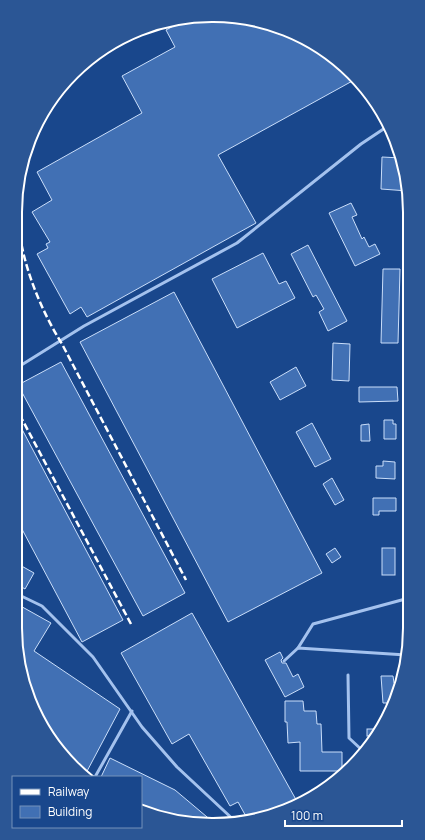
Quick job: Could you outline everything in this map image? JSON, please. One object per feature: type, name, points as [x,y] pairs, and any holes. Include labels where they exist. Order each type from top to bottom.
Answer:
[{"type":"lane","points":[[22,365],[84,326],[237,243],[361,144],[383,129]]},
{"type":"lane","points":[[22,596],[42,606],[93,657],[142,726],[177,767],[231,817]]},
{"type":"lane","points":[[284,661],[298,648],[313,624],[403,600]]},
{"type":"lane","points":[[298,648],[401,655]]},
{"type":"lane","points":[[348,675],[349,738],[360,748]]},
{"type":"lane","points":[[96,776],[132,711]]},
{"type":"building","points":[[200,22],[225,22],[262,28],[297,42],[318,54],[338,69],[351,82],[218,155],[256,223],[87,317],[81,307],[70,314],[37,254],[48,248],[46,244],[50,242],[32,212],[52,200],[37,172],[142,113],[122,76],[175,47],[166,30],[173,26]]},
{"type":"building","points":[[382,157],[395,158],[401,191],[381,189]]},
{"type":"building","points":[[351,203],[357,215],[352,217],[362,239],[364,237],[369,247],[375,244],[380,254],[355,266],[329,213]]},
{"type":"building","points":[[308,245],[347,321],[328,331],[319,312],[324,309],[316,295],[313,297],[291,254]]},
{"type":"building","points":[[263,253],[279,284],[286,281],[295,298],[237,328],[212,279]]},
{"type":"building","points":[[383,269],[400,269],[398,343],[381,343]]},
{"type":"building","points":[[174,292],[322,573],[228,622],[80,342]]},
{"type":"building","points":[[333,343],[350,344],[349,381],[332,380]]},
{"type":"building","points":[[61,362],[185,593],[143,616],[22,392],[22,383]]},
{"type":"building","points":[[296,367],[306,386],[280,400],[270,382]]},
{"type":"building","points":[[359,387],[397,387],[398,401],[359,402]]},
{"type":"building","points":[[384,420],[393,420],[393,424],[396,424],[396,439],[384,439]]},
{"type":"building","points":[[312,423],[331,459],[315,467],[296,432]]},
{"type":"building","points":[[369,424],[370,441],[361,441],[361,425]]},
{"type":"building","points":[[22,429],[123,620],[82,642],[22,529]]},
{"type":"building","points":[[383,461],[395,462],[395,479],[376,478],[376,466],[383,466]]},
{"type":"building","points":[[332,478],[344,500],[335,505],[323,484]]},
{"type":"building","points":[[373,498],[396,498],[396,511],[379,511],[379,515],[373,515]]},
{"type":"building","points":[[335,548],[341,557],[332,563],[326,554]]},
{"type":"building","points":[[382,548],[395,548],[395,575],[382,575]]},
{"type":"building","points":[[22,566],[34,573],[25,589],[22,587]]},
{"type":"building","points":[[22,607],[51,623],[34,651],[120,709],[87,771],[69,753],[54,733],[42,712],[32,689],[28,677],[22,640]]},
{"type":"building","points":[[192,613],[295,799],[262,812],[245,815],[238,802],[230,806],[189,734],[172,744],[121,653]]},
{"type":"building","points":[[280,652],[283,658],[281,660],[282,663],[286,663],[293,677],[298,674],[304,687],[285,697],[265,660]]},
{"type":"building","points":[[381,676],[393,676],[395,683],[393,689],[387,703],[383,703]]},
{"type":"building","points":[[285,701],[303,701],[304,711],[316,711],[317,724],[321,724],[322,752],[342,752],[342,767],[338,771],[300,771],[300,742],[288,743],[287,722],[285,722]]},
{"type":"building","points":[[367,729],[373,729],[369,736],[367,736]]},
{"type":"building","points":[[110,758],[175,790],[208,818],[163,812],[142,804],[142,776],[101,776]]},
{"type":"railway","points":[[22,248],[29,274],[40,303],[186,580]]},
{"type":"railway","points":[[22,419],[131,624]]}]
